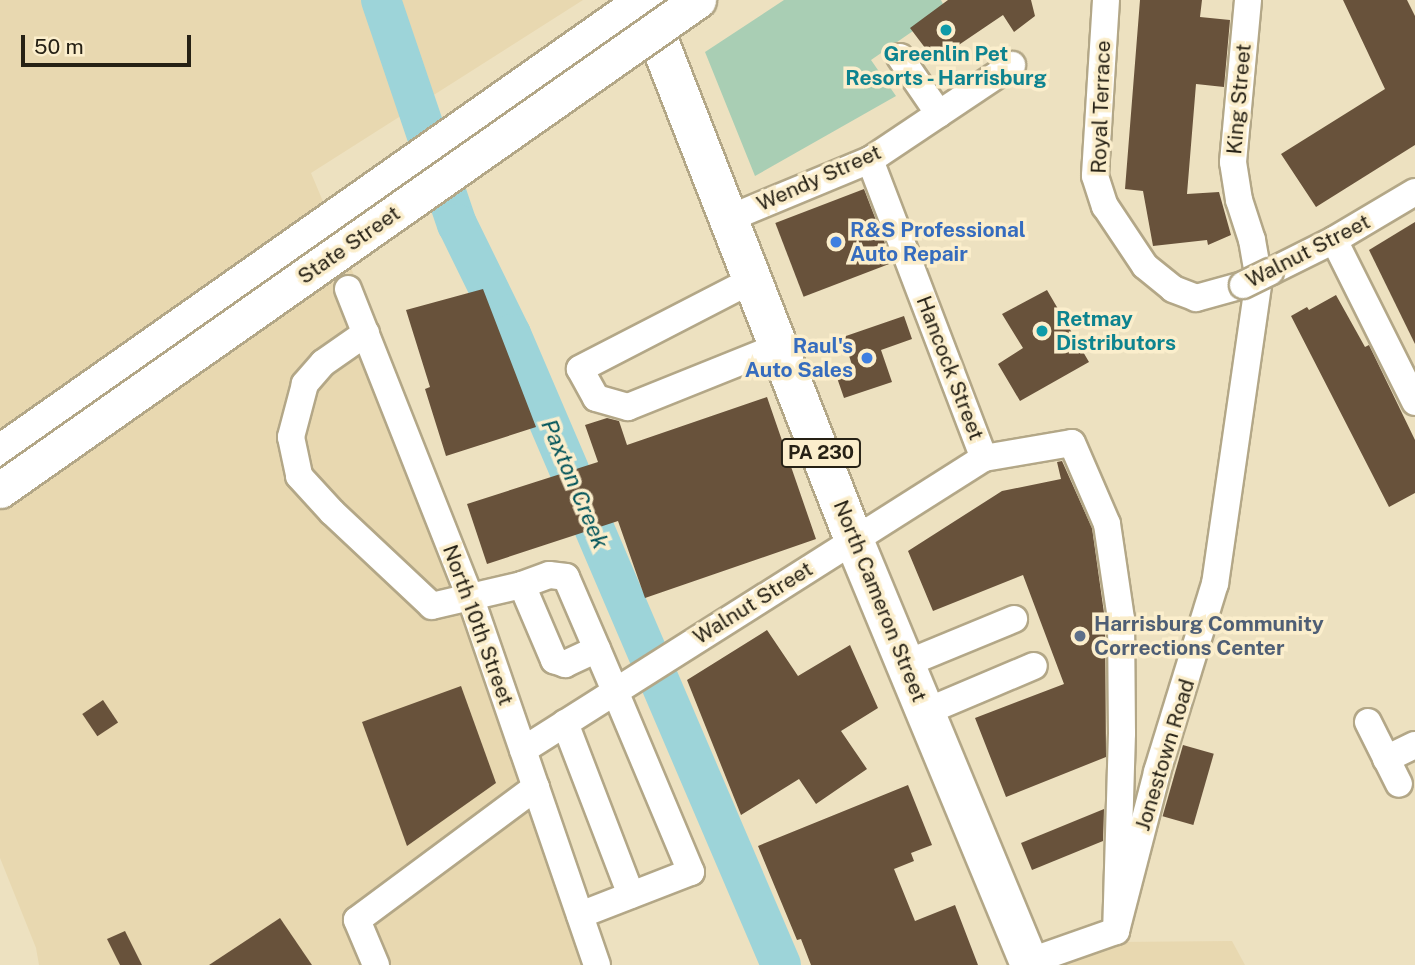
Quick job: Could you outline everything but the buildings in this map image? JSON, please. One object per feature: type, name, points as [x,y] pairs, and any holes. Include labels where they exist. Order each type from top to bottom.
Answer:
[{"type":"highway","name":"North Cameron Street","points":[[643,0],[854,540],[1029,964]]},
{"type":"main road","name":"State Street","points":[[0,452],[643,0]]},
{"type":"main road","name":"State Street","points":[[0,490],[698,0]]},
{"type":"street","name":"Royal Terrace","points":[[1106,0],[1095,176],[1105,206],[1145,265],[1172,289],[1196,298]]},
{"type":"street","name":"King Street","points":[[1248,0],[1233,162],[1239,201],[1252,240],[1257,279]]},
{"type":"street","points":[[900,57],[939,114]]},
{"type":"street","name":"Wendy Street","points":[[730,218],[870,160],[1012,65]]},
{"type":"street","name":"Hancock Street","points":[[870,160],[984,458]]},
{"type":"street","name":"Walnut Street","points":[[1196,298],[1257,279],[1334,240],[1415,192]]},
{"type":"street","points":[[1334,240],[1413,394]]},
{"type":"street","points":[[754,279],[580,369],[596,398],[628,407],[780,346]]},
{"type":"street","name":"Jonestown Road","points":[[1116,931],[1157,772],[1215,584],[1257,279]]},
{"type":"street","name":"North 10th Street","points":[[348,289],[471,599],[597,965]]},
{"type":"street","points":[[366,333],[323,363],[305,384],[291,437],[299,476],[332,512],[432,606],[471,599],[557,574],[566,577],[691,872],[580,915]]},
{"type":"street","points":[[984,458],[1072,443],[1107,524],[1121,619],[1122,733],[1116,931],[1029,964]]},
{"type":"street","name":"Walnut Street","points":[[523,750],[984,458]]},
{"type":"street","points":[[523,585],[554,660],[565,664],[597,649]]},
{"type":"street","points":[[905,664],[1014,619]]},
{"type":"street","points":[[925,712],[1034,666]]},
{"type":"street","points":[[1368,722],[1399,784]]},
{"type":"street","points":[[565,723],[631,895]]},
{"type":"street","points":[[1386,760],[1415,745]]},
{"type":"street","points":[[376,965],[357,920],[536,787]]},
{"type":"shaded area","points":[[0,0],[583,0],[311,173],[378,332],[597,965],[39,965],[36,948],[0,858]]},
{"type":"shaded area","points":[[1232,941],[1245,965],[1065,965],[1117,942]]},
{"type":"green space","points":[[784,0],[941,0],[943,4],[913,31],[871,60],[896,96],[755,176],[705,52]]},
{"type":"waterway","name":"Paxton Creek","points":[[381,0],[457,224],[511,334],[781,965]]},
{"type":"place","name":"Greenlin Pet Resorts - Harrisburg","points":[[946,30]]},
{"type":"place","name":"R&S Professional Auto Repair","points":[[836,242]]},
{"type":"place","name":"Retmay Distributors","points":[[1042,331]]},
{"type":"place","name":"Raul's Auto Sales","points":[[867,358]]},
{"type":"place","name":"Harrisburg Community Corrections Center","points":[[1080,636]]}]
